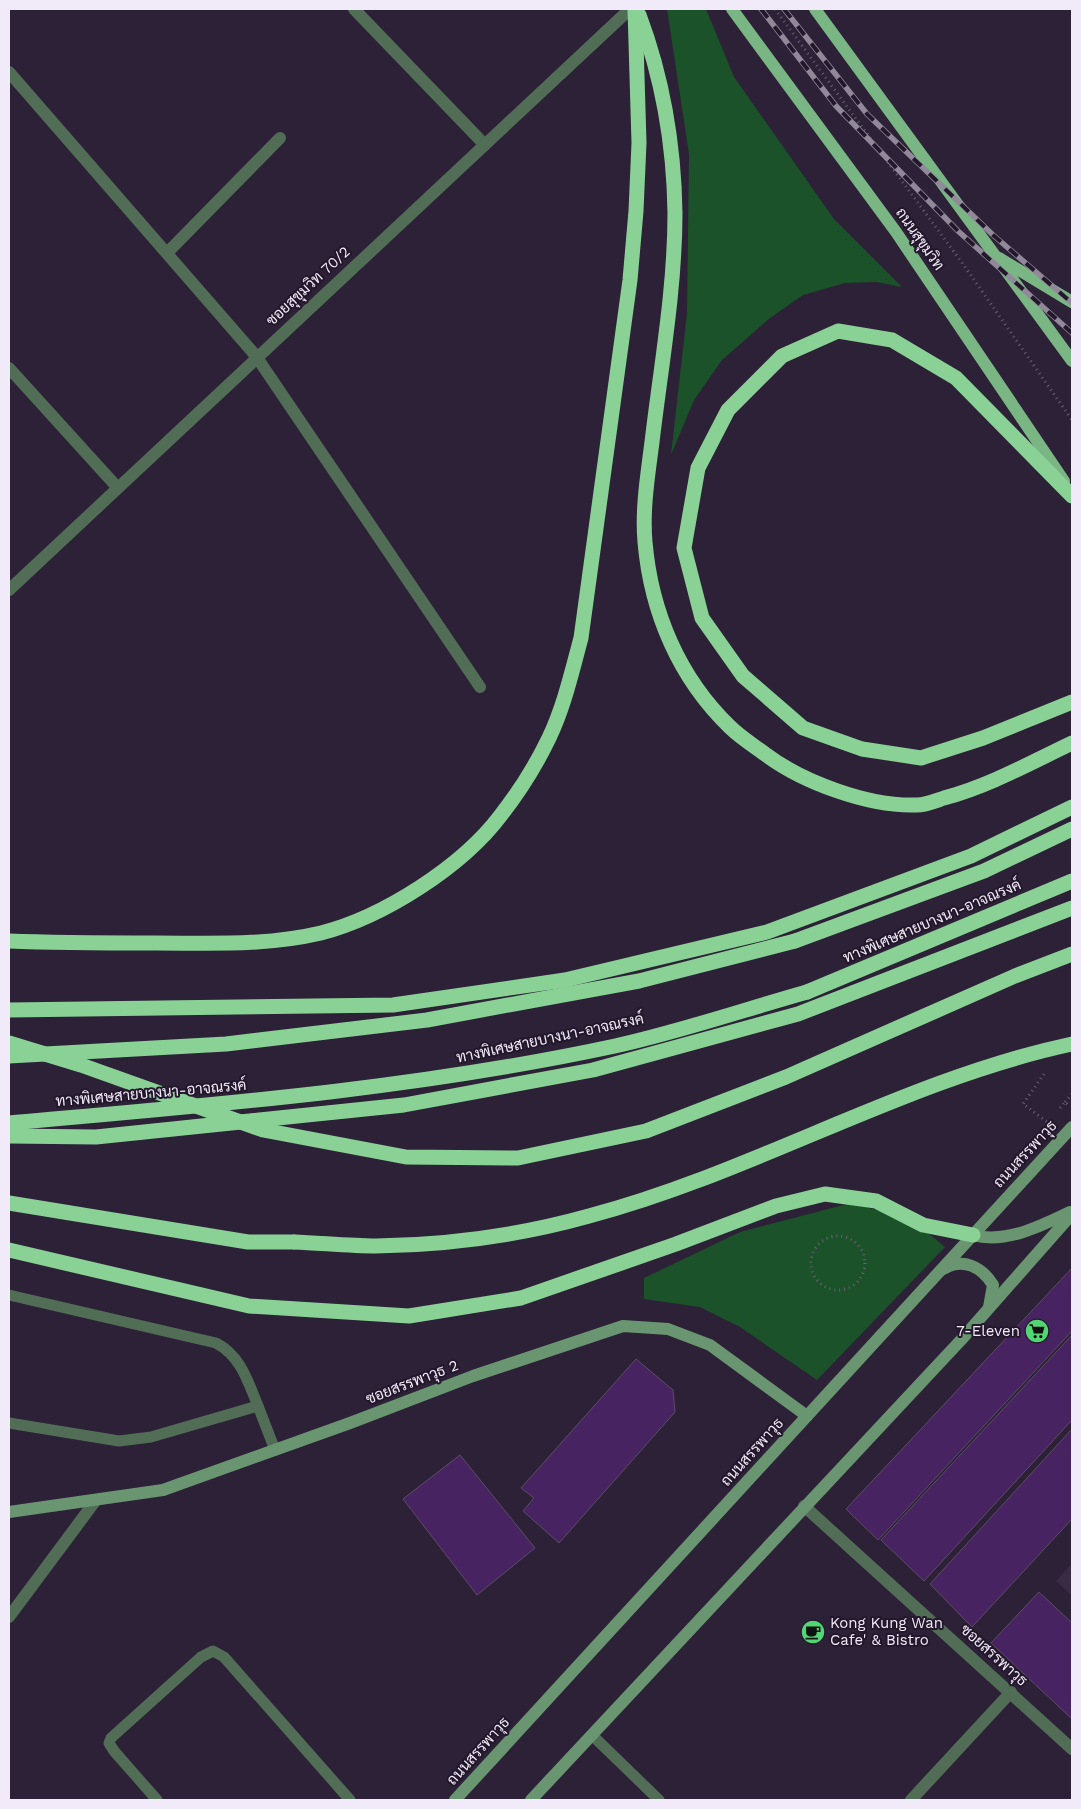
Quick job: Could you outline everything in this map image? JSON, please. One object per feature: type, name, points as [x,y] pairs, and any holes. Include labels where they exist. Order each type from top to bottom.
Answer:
[{"type":"highway","points":[[636,9],[651,46],[662,87],[672,152],[675,214],[671,273],[648,480],[645,541],[655,602],[671,646],[694,685],[730,727],[780,765],[831,789],[872,800],[918,806],[972,791],[1072,743]]},
{"type":"highway","points":[[9,941],[258,944],[322,933],[366,916],[403,897],[432,878],[471,846],[501,816],[549,738],[569,685],[581,638],[630,280],[639,143],[636,9]]},
{"type":"highway","points":[[1072,495],[956,378],[892,340],[838,331],[782,356],[728,410],[698,468],[684,548],[702,618],[743,676],[803,728],[862,748],[921,758],[983,738],[1072,702]]},
{"type":"highway","points":[[9,1010],[393,1005],[565,980],[767,932],[971,856],[1072,807]]},
{"type":"highway","name":"ทางพิเศษสายบางนา-อาจณรงค์","points":[[9,1056],[226,1044],[427,1020],[639,980],[795,940],[984,871],[1072,829]]},
{"type":"highway","name":"ทางพิเศษสายบางนา-อาจณรงค์","points":[[9,1123],[238,1103],[436,1079],[616,1046],[807,992],[1072,881]]},
{"type":"highway","points":[[9,1136],[96,1136],[404,1104],[593,1070],[798,1014],[1072,908]]},
{"type":"highway","points":[[9,1042],[80,1065],[263,1130],[406,1157],[518,1158],[646,1131],[786,1077],[1015,976],[1072,954]]},
{"type":"highway","points":[[9,1203],[248,1242],[375,1246],[455,1241],[519,1231],[589,1216],[661,1194],[937,1083],[1026,1054],[1072,1044]]},
{"type":"highway","points":[[9,1250],[249,1306],[409,1316],[521,1298],[676,1244],[776,1206],[825,1194],[876,1201],[923,1226],[973,1235]]},
{"type":"main road","name":"ถนนสุขุมวิท","points":[[732,9],[896,232],[1072,495]]},
{"type":"main road","points":[[815,9],[992,254],[1072,361]]},
{"type":"main road","points":[[992,254],[1072,302]]},
{"type":"main road","name":"ถนนสรรพาวุธ","points":[[455,1800],[1072,1127]]},
{"type":"main road","points":[[973,1235],[991,1238],[1027,1231],[1072,1212]]},
{"type":"main road","points":[[531,1800],[593,1736],[989,1308],[1072,1212]]},
{"type":"main road","points":[[941,1270],[952,1263],[973,1265],[986,1273],[993,1285],[989,1308]]},
{"type":"main road","name":"ซอยสรรพาวุธ 2","points":[[9,1512],[163,1490],[473,1376],[623,1326],[668,1329],[710,1345],[807,1416]]},
{"type":"street","points":[[354,9],[486,145]]},
{"type":"street","name":"ซอยสุขุมวิท 70/2","points":[[9,590],[256,356],[486,145],[630,9]]},
{"type":"street","points":[[9,72],[256,356],[480,687]]},
{"type":"street","points":[[166,253],[280,138]]},
{"type":"street","points":[[9,368],[117,487]]},
{"type":"street","points":[[9,1618],[96,1500]]},
{"type":"street","name":"ซอยสรรพาวุธ","points":[[804,1506],[1072,1748]]},
{"type":"street","points":[[911,1800],[1011,1692]]},
{"type":"lane","points":[[9,1295],[216,1343],[227,1348],[239,1363],[275,1450]]},
{"type":"lane","points":[[9,1425],[119,1441],[151,1437],[258,1406]]},
{"type":"lane","points":[[156,1800],[114,1751],[110,1738],[201,1657],[213,1651],[224,1657],[350,1800]]},
{"type":"lane","points":[[593,1736],[658,1800]]},
{"type":"path","points":[[774,9],[962,264],[1072,420]]},
{"type":"path","points":[[1023,1104],[1048,1122],[1072,1094]]},
{"type":"path","points":[[1065,1102],[1072,1109]]},
{"type":"path","points":[[839,1236],[848,1237],[857,1243],[866,1260],[862,1277],[856,1284],[848,1289],[838,1291],[829,1290],[820,1285],[811,1268],[814,1250],[821,1242],[829,1237],[839,1236]]},
{"type":"shaded area","points":[[1072,1563],[1072,1596],[1056,1581]]},
{"type":"green space","points":[[667,9],[706,9],[734,77],[834,219],[902,287],[877,282],[845,283],[803,295],[770,318],[722,360],[694,400],[671,455],[687,313],[689,154]]},
{"type":"green space","points":[[851,1203],[911,1219],[945,1247],[817,1380],[740,1327],[700,1307],[644,1299],[644,1278],[740,1232]]},
{"type":"building","points":[[1072,1268],[1072,1331],[878,1540],[846,1509]]},
{"type":"building","points":[[1072,1335],[1072,1420],[924,1581],[881,1540]]},
{"type":"building","points":[[636,1359],[673,1390],[675,1412],[559,1543],[523,1511],[534,1498],[521,1488]]},
{"type":"building","points":[[1072,1429],[1072,1519],[972,1627],[930,1584]]},
{"type":"building","points":[[460,1455],[535,1548],[477,1595],[403,1499]]},
{"type":"building","points":[[1039,1592],[1072,1623],[1072,1719],[991,1643]]},
{"type":"railway","points":[[761,9],[836,106],[958,231],[1072,333]]},
{"type":"railway","points":[[784,9],[867,114],[993,235],[1072,303]]},
{"type":"place","name":"7-Eleven","points":[[1037,1331]]},
{"type":"place","name":"Kong Kung Wan Cafe' & Bistro","points":[[813,1632]]}]
